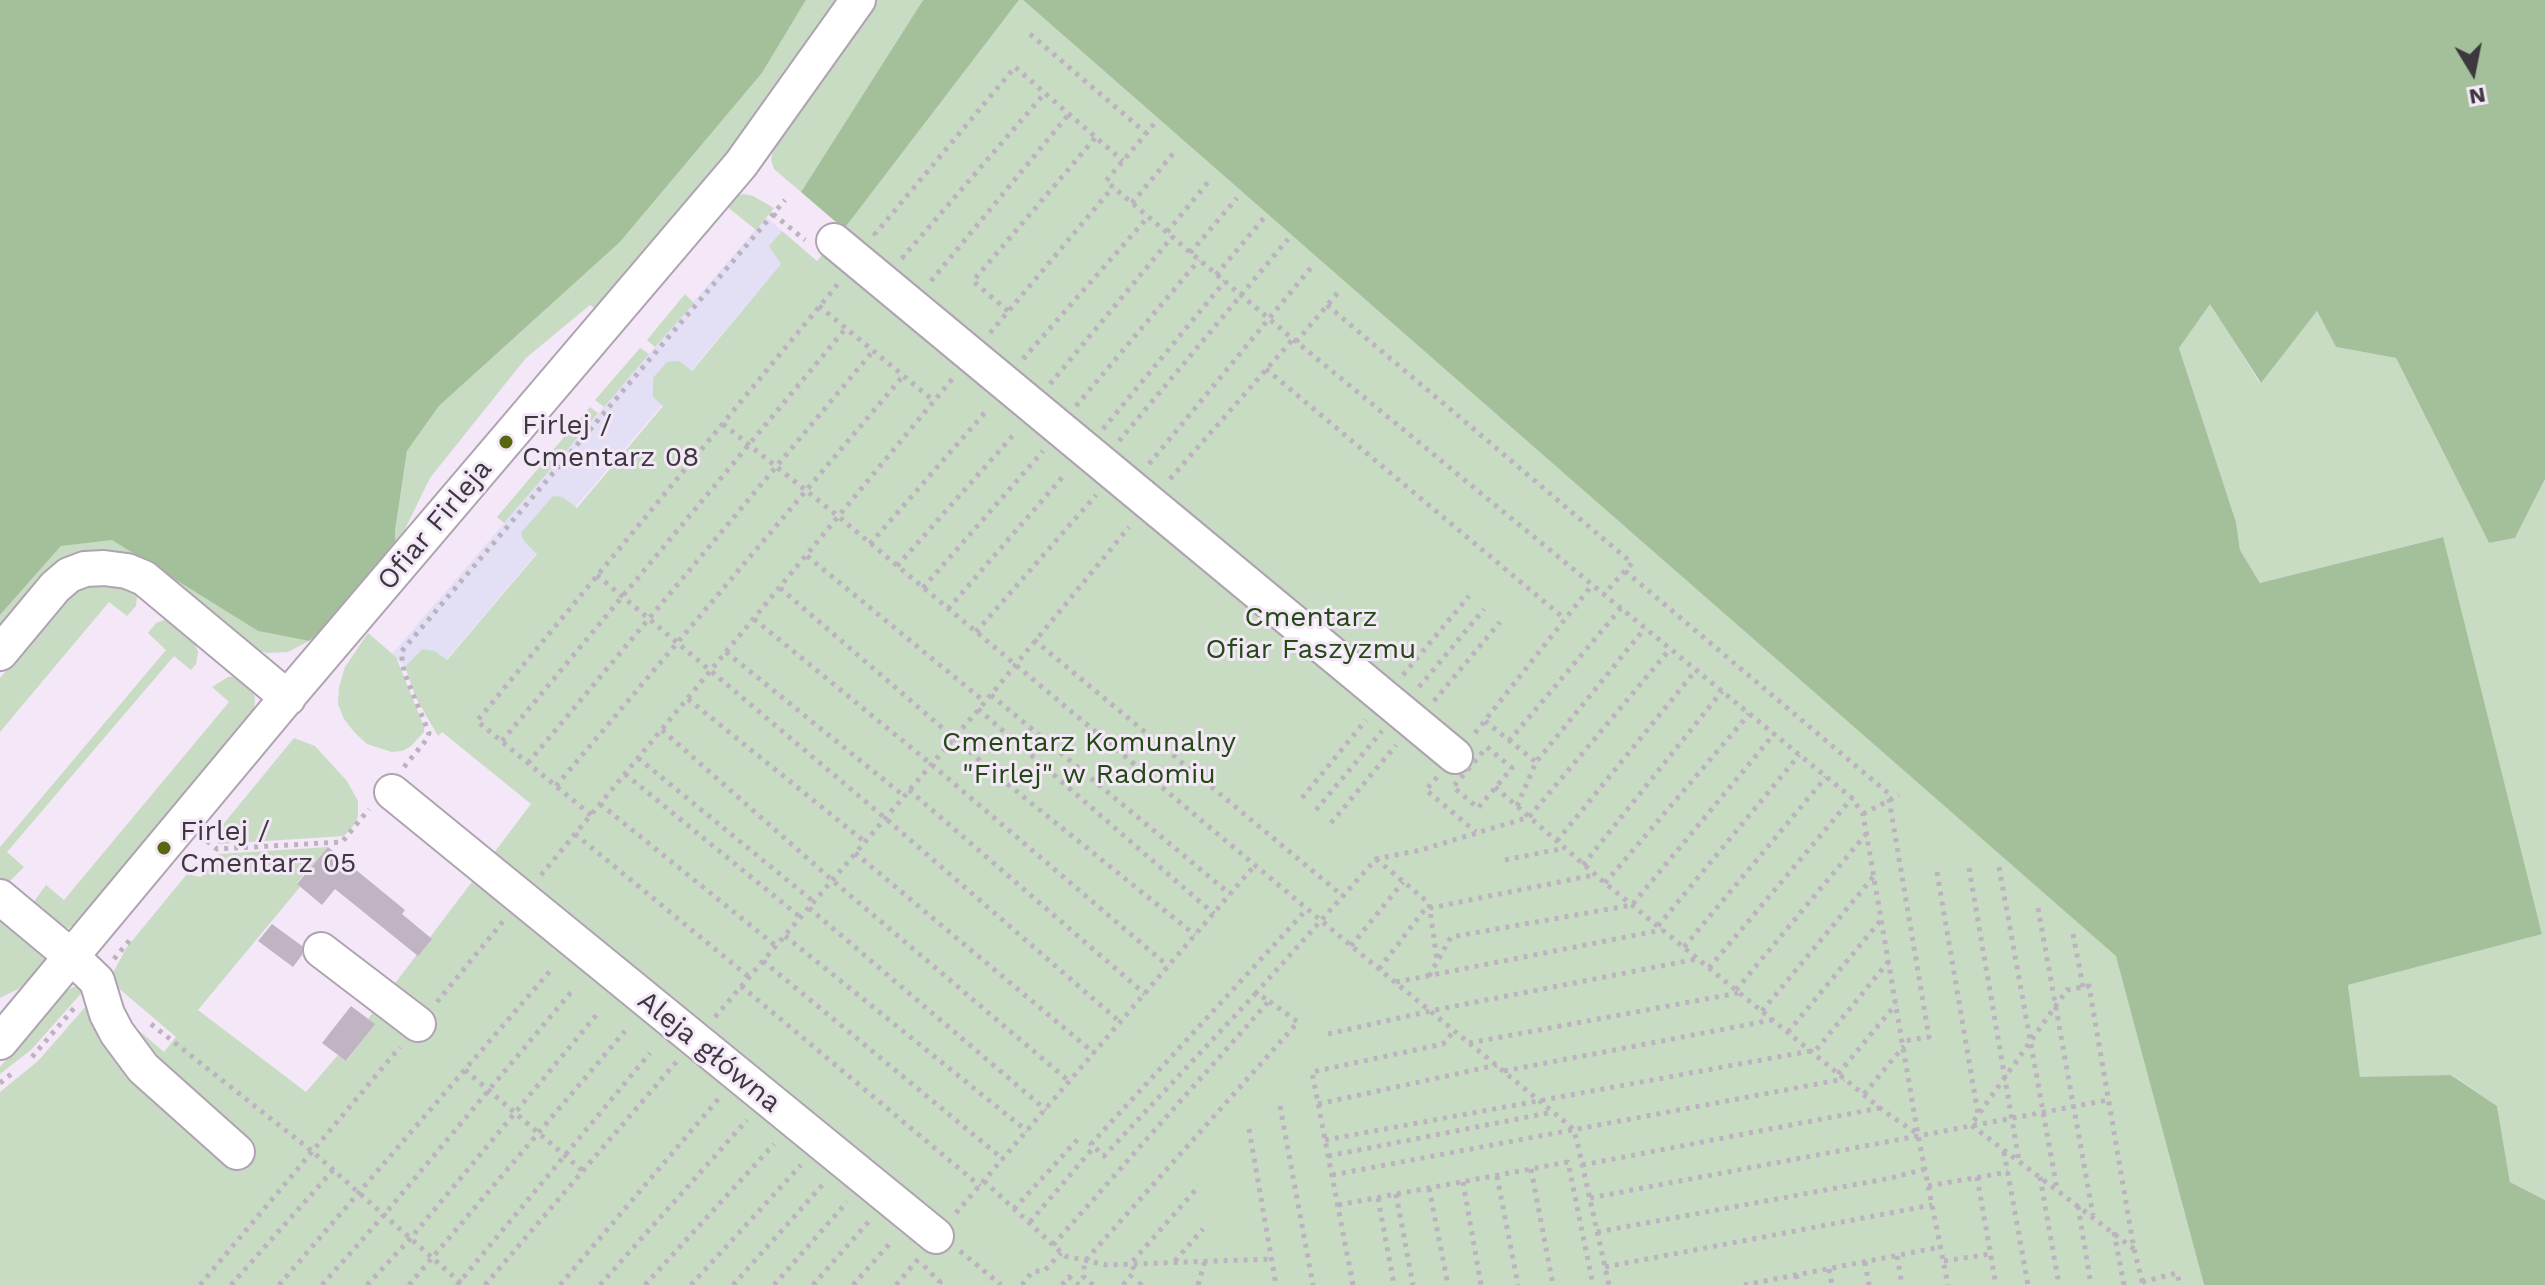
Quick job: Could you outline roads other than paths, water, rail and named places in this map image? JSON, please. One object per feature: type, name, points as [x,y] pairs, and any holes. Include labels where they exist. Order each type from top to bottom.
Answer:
[{"type":"street","name":"Ofiar Firleja","points":[[0,1042],[15,1008],[72,957],[741,164],[858,0]]},
{"type":"street","points":[[834,241],[1455,756]]},
{"type":"street","points":[[0,653],[55,587],[69,575],[85,569],[127,571],[154,585],[288,698]]},
{"type":"street","name":"Aleja główna","points":[[389,788],[694,1041],[936,1236]]},
{"type":"street","points":[[0,897],[97,981],[112,1023],[143,1068],[237,1152]]},
{"type":"street","points":[[321,950],[418,1024]]},
{"type":"place","name":"Firlej / Cmentarz 08","points":[[506,442]]},
{"type":"place","name":"Firlej / Cmentarz 05","points":[[164,848]]},
{"type":"park label","name":"Cmentarz Ofiar Faszyzmu","points":[[1311,634]]},
{"type":"park label","name":"Cmentarz Komunalny \"Firlej\" w Radomiu","points":[[1089,759]]}]
